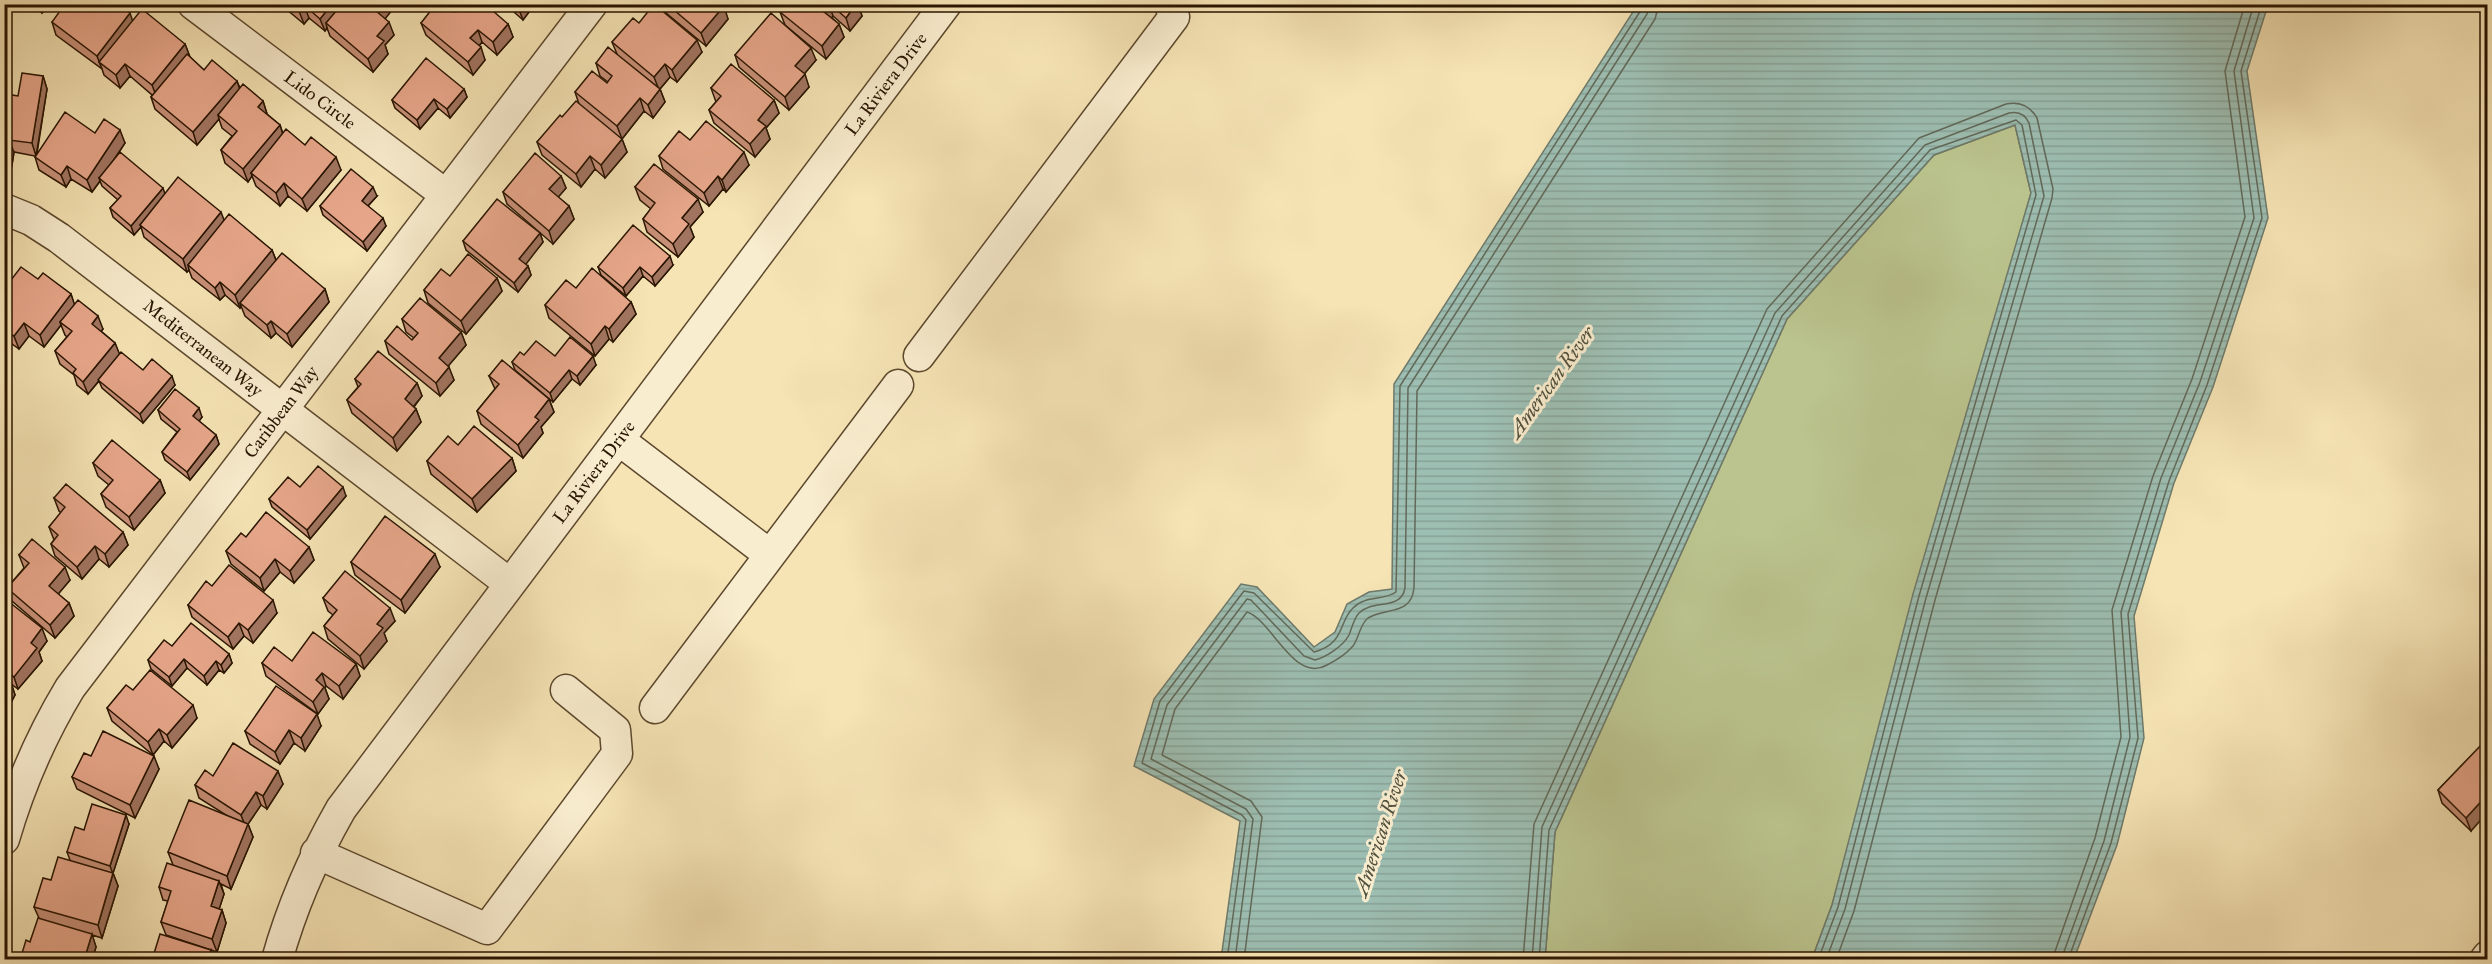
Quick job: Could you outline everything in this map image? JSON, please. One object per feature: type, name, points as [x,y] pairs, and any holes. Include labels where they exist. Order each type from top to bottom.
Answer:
[{"type":"street","name":"Lido Circle","points":[[193,4],[446,195]]},
{"type":"street","name":"Caribbean Way","points":[[4,839],[28,765],[47,726],[70,688],[592,4]]},
{"type":"street","name":"La Riviera Drive","points":[[277,960],[296,898],[316,853],[341,809],[946,4]]},
{"type":"street","points":[[919,356],[1174,17],[1170,4]]},
{"type":"street","name":"Mediterranean Way","points":[[4,209],[31,220],[59,238],[510,584]]},
{"type":"street","points":[[655,708],[898,386]]},
{"type":"street","points":[[618,440],[770,555]]},
{"type":"street","points":[[316,853],[487,929],[617,754],[615,730],[566,690]]},
{"type":"street","points":[[2485,960],[2487,956]]},
{"type":"green space","points":[[2015,125],[2031,193],[1832,905],[1812,959],[1545,960],[1555,832],[1787,319],[1934,155]]},
{"type":"water","name":"American River","points":[[1638,4],[2268,5],[2247,71],[2268,218],[2213,387],[2174,483],[2134,616],[2144,738],[2117,845],[2074,959],[1812,959],[1832,905],[1913,594],[2031,193],[2015,125],[1934,155],[1787,319],[1555,832],[1545,959],[1221,959],[1240,821],[1134,766],[1154,699],[1241,584],[1257,587],[1314,647],[1335,632],[1347,604],[1369,592],[1392,589],[1394,384]]},
{"type":"building","points":[[65,4],[119,4],[130,13],[97,56],[52,22]]},
{"type":"building","points":[[291,4],[332,4],[320,19],[304,5],[299,11]]},
{"type":"building","points":[[342,4],[382,4],[376,11],[389,22],[377,36],[384,41],[368,59],[326,23]]},
{"type":"building","points":[[436,4],[444,4],[454,12],[460,4],[485,4],[508,24],[493,42],[478,30],[470,38],[481,47],[468,62],[421,23]]},
{"type":"building","points":[[654,4],[697,40],[672,70],[665,64],[654,77],[612,42],[633,18],[639,23]]},
{"type":"building","points":[[667,4],[722,4],[724,6],[701,33]]},
{"type":"building","points":[[787,4],[828,4],[823,11],[839,24],[822,46],[780,12]]},
{"type":"building","points":[[830,4],[856,4],[846,18]]},
{"type":"building","points":[[142,9],[185,44],[152,85],[125,64],[116,75],[99,62]]},
{"type":"building","points":[[771,13],[811,48],[795,66],[805,74],[785,97],[735,55]]},
{"type":"building","points":[[608,47],[660,89],[648,105],[640,98],[617,126],[575,92],[592,71],[607,83],[612,76],[596,63]]},
{"type":"building","points":[[187,54],[204,70],[212,60],[237,81],[193,132],[151,97]]},
{"type":"building","points":[[426,58],[464,89],[447,109],[434,99],[417,120],[392,100]]},
{"type":"building","points":[[731,64],[774,100],[758,120],[766,126],[750,144],[709,110],[721,96],[711,88]]},
{"type":"building","points":[[22,73],[43,76],[32,143],[9,140],[7,152],[4,152],[4,94],[18,96]]},
{"type":"building","points":[[243,84],[263,101],[258,107],[280,125],[243,169],[221,150],[237,131],[218,115]]},
{"type":"building","points":[[576,101],[622,139],[601,165],[590,156],[576,174],[537,142],[560,115],[562,117]]},
{"type":"building","points":[[65,112],[95,133],[104,119],[120,130],[87,180],[67,166],[61,175],[35,157]]},
{"type":"building","points":[[706,121],[744,152],[722,180],[718,176],[704,193],[659,156],[679,131],[690,140]]},
{"type":"building","points":[[286,129],[305,145],[311,137],[336,157],[302,199],[284,183],[276,193],[251,173]]},
{"type":"building","points":[[120,152],[163,188],[131,226],[110,208],[121,196],[99,178]]},
{"type":"building","points":[[535,153],[561,176],[549,189],[569,206],[549,231],[503,192]]},
{"type":"building","points":[[654,164],[698,199],[682,218],[689,224],[673,244],[643,219],[655,203],[635,187]]},
{"type":"building","points":[[351,169],[373,187],[362,201],[383,218],[363,242],[320,206]]},
{"type":"building","points":[[178,177],[221,212],[183,259],[140,225]]},
{"type":"building","points":[[497,199],[540,233],[519,259],[528,266],[514,283],[463,241]]},
{"type":"building","points":[[229,214],[272,250],[235,295],[220,282],[215,288],[188,265]]},
{"type":"building","points":[[633,225],[670,256],[652,277],[640,267],[623,288],[598,267]]},
{"type":"building","points":[[282,253],[325,289],[287,334],[271,321],[267,325],[240,303]]},
{"type":"building","points":[[468,254],[497,278],[461,321],[424,290],[441,269],[450,276]]},
{"type":"building","points":[[21,267],[38,279],[43,273],[71,294],[40,335],[24,323],[14,336],[4,329],[4,289]]},
{"type":"building","points":[[592,268],[631,302],[609,329],[605,326],[591,344],[545,305],[566,280],[576,288]]},
{"type":"building","points":[[420,298],[461,332],[439,358],[449,367],[436,383],[385,341],[397,326],[412,340],[418,333],[402,319]]},
{"type":"building","points":[[78,300],[98,316],[92,324],[115,343],[83,382],[73,373],[76,369],[55,351],[72,331],[60,322]]},
{"type":"building","points":[[570,337],[593,356],[577,376],[569,370],[550,393],[512,362],[520,352],[524,355],[536,341],[555,356]]},
{"type":"building","points":[[378,351],[417,383],[405,399],[416,409],[393,438],[347,400],[361,384],[355,379]]},
{"type":"building","points":[[121,352],[143,370],[152,359],[172,376],[140,414],[98,380]]},
{"type":"building","points":[[502,360],[549,399],[535,417],[539,420],[518,445],[477,411],[499,384],[489,376]]},
{"type":"building","points":[[175,389],[199,408],[193,416],[216,435],[187,472],[162,452],[180,429],[158,410]]},
{"type":"building","points":[[474,426],[512,458],[472,499],[427,461],[448,436],[458,445]]},
{"type":"building","points":[[112,440],[160,480],[129,517],[101,494],[113,480],[93,463]]},
{"type":"building","points":[[318,466],[343,487],[307,530],[269,499],[288,477],[300,487]]},
{"type":"building","points":[[66,484],[123,532],[105,554],[95,546],[77,567],[51,544],[58,535],[49,527],[65,507],[54,498]]},
{"type":"building","points":[[266,512],[309,547],[290,571],[275,559],[260,578],[226,551],[241,533],[246,537]]},
{"type":"building","points":[[385,516],[435,554],[401,600],[351,562]]},
{"type":"building","points":[[32,539],[65,567],[49,586],[69,603],[50,625],[7,588],[29,563],[19,555]]},
{"type":"building","points":[[229,565],[273,600],[248,630],[239,623],[228,637],[188,605],[206,581],[212,586]]},
{"type":"building","points":[[345,571],[390,608],[377,624],[383,628],[360,656],[324,626],[337,610],[323,598]]},
{"type":"building","points":[[4,598],[42,628],[31,643],[37,648],[14,677],[4,669]]},
{"type":"building","points":[[191,623],[229,654],[221,665],[216,661],[204,676],[184,659],[169,677],[148,660],[164,640],[172,646]]},
{"type":"building","points":[[313,632],[356,664],[339,686],[322,673],[316,680],[324,687],[313,702],[262,663],[274,647],[292,661]]},
{"type":"building","points":[[150,670],[193,705],[167,735],[159,729],[148,742],[107,708],[126,685],[133,690]]},
{"type":"building","points":[[4,679],[11,682],[4,694]]},
{"type":"building","points":[[276,686],[317,714],[301,738],[289,730],[275,752],[245,731]]},
{"type":"building","points":[[103,731],[154,756],[130,805],[72,777],[84,753],[91,756]]},
{"type":"building","points":[[2487,739],[2487,795],[2466,818],[2438,790]]},
{"type":"building","points":[[233,743],[278,771],[263,796],[256,792],[241,815],[195,785],[205,770],[213,776]]},
{"type":"building","points":[[189,800],[248,824],[227,876],[168,852]]},
{"type":"building","points":[[92,804],[126,815],[110,866],[67,852],[75,827],[84,830]]},
{"type":"building","points":[[58,857],[113,873],[98,925],[34,907],[43,878],[51,880]]},
{"type":"building","points":[[167,863],[219,881],[211,906],[222,910],[212,939],[161,922],[171,891],[159,887]]},
{"type":"building","points":[[38,918],[92,934],[84,960],[20,960],[26,940],[30,942]]},
{"type":"building","points":[[160,934],[211,950],[208,960],[152,960]]}]
